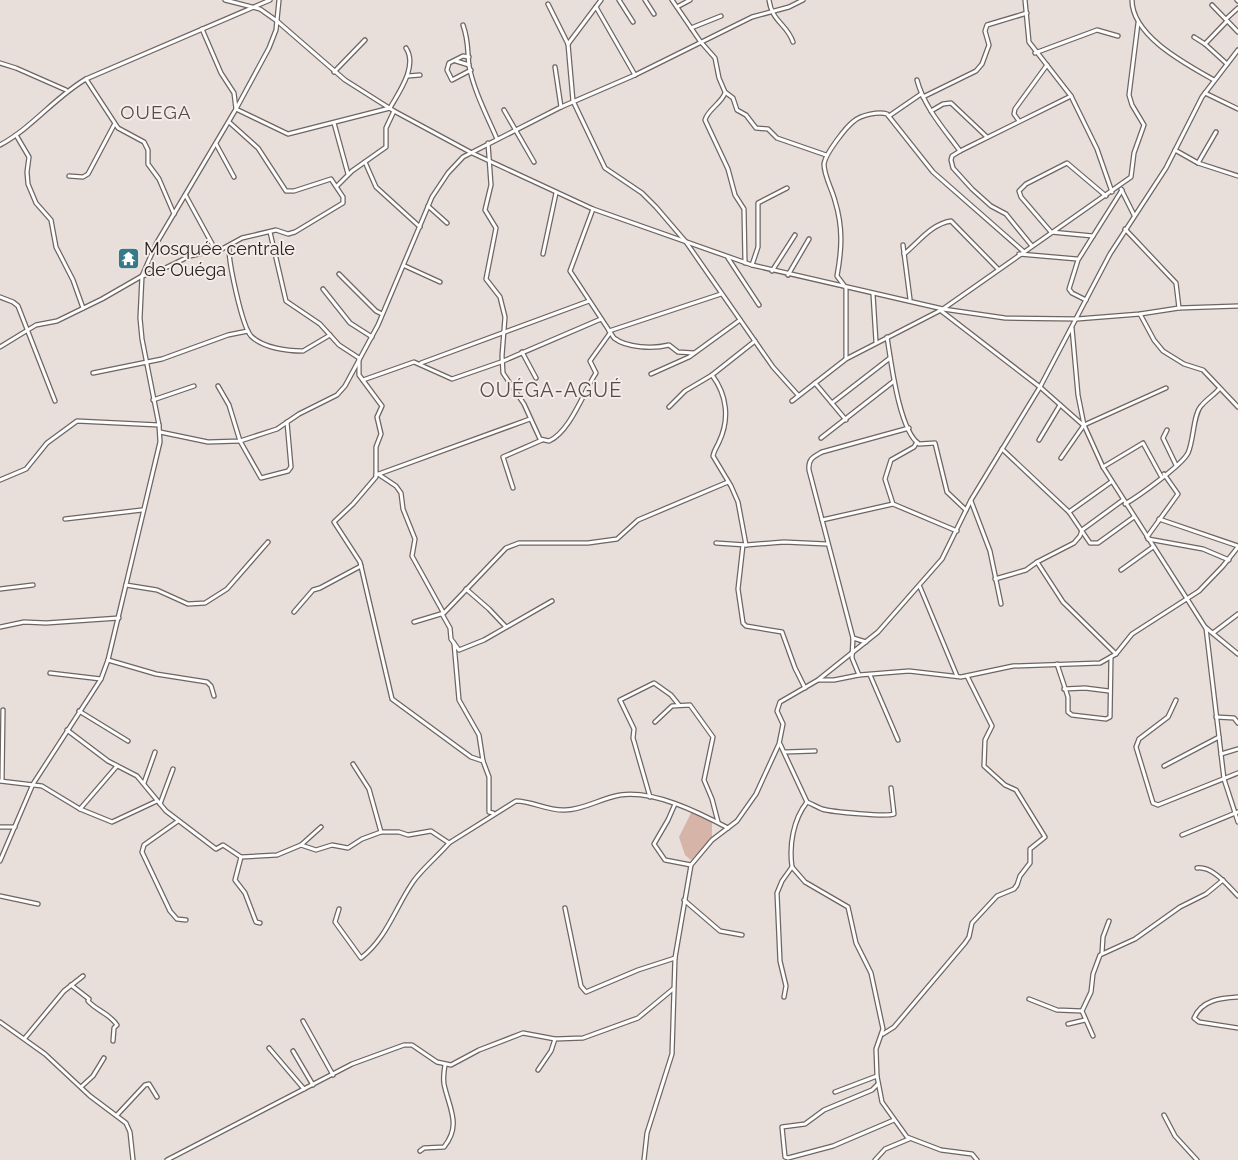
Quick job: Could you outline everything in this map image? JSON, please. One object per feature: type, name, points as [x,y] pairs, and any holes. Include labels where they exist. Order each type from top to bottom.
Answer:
[{"type":"street","points":[[225,0],[255,7],[277,20],[334,72],[394,111],[470,152],[593,209],[752,266],[873,294],[910,299],[941,309],[1004,318],[1077,319],[1140,314],[1179,308],[1238,306]]},
{"type":"street","points":[[0,144],[16,135],[66,90],[86,79],[270,0]]},
{"type":"street","points":[[0,861],[33,784],[101,679],[119,618],[142,510],[158,456],[160,432],[146,363],[140,318],[142,276],[148,260],[229,122],[272,40],[279,0]]},
{"type":"street","points":[[568,44],[601,0]]},
{"type":"street","points":[[619,0],[633,22]]},
{"type":"street","points":[[645,0],[654,14]]},
{"type":"street","points":[[672,0],[700,41],[715,58],[718,76],[725,92],[733,98],[737,110],[746,114],[756,128],[768,129],[777,138],[826,155]]},
{"type":"street","points":[[677,7],[690,0]]},
{"type":"street","points":[[769,0],[771,11],[777,22],[789,33],[793,42]]},
{"type":"street","points":[[160,432],[208,442],[240,441],[271,431],[337,394],[345,386],[358,358],[372,337],[405,266],[428,206],[448,173],[470,152],[573,101],[635,75],[700,41],[752,17],[789,7],[802,0]]},
{"type":"street","points":[[1025,0],[1028,39],[1036,53],[1071,96],[1093,141],[1112,192]]},
{"type":"street","points":[[1132,0],[1132,10],[1138,23],[1168,51],[1214,80]]},
{"type":"street","points":[[548,4],[568,44],[573,101],[596,152],[608,172],[642,193],[686,242],[773,367],[798,395]]},
{"type":"street","points":[[1212,5],[1238,32]]},
{"type":"street","points":[[596,7],[635,75]]},
{"type":"street","points":[[1205,44],[1238,8]]},
{"type":"street","points":[[889,116],[922,95],[979,68],[989,45],[985,31],[987,25],[1027,13]]},
{"type":"street","points":[[691,28],[721,16]]},
{"type":"street","points":[[1086,300],[1072,293],[1069,289],[1078,260],[1121,188],[1131,177],[1134,153],[1144,125],[1132,105],[1129,95],[1138,23]]},
{"type":"street","points":[[463,24],[468,36],[469,65],[497,139]]},
{"type":"street","points":[[202,29],[221,73],[234,94],[236,109]]},
{"type":"street","points":[[1036,53],[1096,30],[1118,36]]},
{"type":"street","points":[[1194,37],[1205,44],[1227,64]]},
{"type":"street","points":[[334,72],[365,40]]},
{"type":"street","points":[[236,109],[288,134],[390,108],[407,76],[409,56],[406,48]]},
{"type":"street","points":[[644,1160],[648,1133],[672,1054],[674,958],[692,865],[712,840],[737,821],[752,801],[779,744],[783,724],[777,711],[778,706],[818,680],[867,642],[920,587],[942,559],[971,500],[1040,387],[1125,230],[1175,150],[1205,93],[1238,50]]},
{"type":"street","points":[[469,57],[463,56],[449,63],[447,67],[450,79],[454,79],[471,70]]},
{"type":"street","points":[[456,61],[469,65]]},
{"type":"street","points":[[0,63],[66,90]]},
{"type":"street","points":[[1018,121],[1014,114],[1015,109],[1047,65]]},
{"type":"street","points":[[555,67],[561,107]]},
{"type":"street","points":[[407,76],[420,75]]},
{"type":"street","points":[[86,79],[121,131],[144,142],[148,150],[148,164],[159,179],[174,214]]},
{"type":"street","points":[[917,80],[922,95],[931,111],[960,151]]},
{"type":"street","points":[[725,92],[721,102],[707,115],[705,120],[728,169],[735,195],[744,209],[745,263]]},
{"type":"street","points":[[1205,93],[1238,109]]},
{"type":"street","points":[[1032,246],[1006,214],[984,200],[954,168],[951,160],[952,156],[1018,121],[1071,96]]},
{"type":"street","points":[[931,111],[943,104],[951,103],[987,137]]},
{"type":"street","points":[[504,110],[534,162]]},
{"type":"street","points":[[337,186],[348,174],[386,147],[386,128],[394,111]]},
{"type":"street","points":[[846,359],[846,288],[837,276],[842,238],[836,202],[825,167],[826,155],[854,121],[881,113],[889,116],[933,172],[1023,251]]},
{"type":"street","points":[[0,347],[36,325],[50,323],[83,308],[142,276],[159,271],[190,256],[229,246],[242,238],[276,230],[288,234],[295,232],[343,203],[344,200],[337,186],[329,179],[294,191],[286,191],[258,148],[229,122]]},
{"type":"street","points":[[334,123],[348,174]]},
{"type":"street","points":[[69,176],[82,177],[88,174],[115,124]]},
{"type":"street","points":[[1198,163],[1216,132]]},
{"type":"street","points":[[16,135],[29,157],[28,184],[36,204],[46,211],[51,220],[56,247],[73,280],[83,308]]},
{"type":"street","points":[[216,143],[234,177]]},
{"type":"street","points":[[488,143],[490,190],[485,210],[496,228],[485,277],[500,298],[505,322],[501,362],[505,376],[524,404],[538,436],[542,440]]},
{"type":"street","points":[[1175,150],[1198,163],[1238,176]]},
{"type":"street","points":[[365,162],[376,187],[420,227]]},
{"type":"street","points":[[1093,236],[1051,232],[1019,194],[1026,184],[1068,163],[1106,196]]},
{"type":"street","points":[[752,266],[758,247],[758,203],[787,188]]},
{"type":"street","points":[[792,401],[846,359],[941,309],[1018,254],[1121,188]]},
{"type":"street","points":[[1121,188],[1135,216]]},
{"type":"street","points":[[543,254],[556,193]]},
{"type":"street","points":[[186,196],[216,250]]},
{"type":"street","points":[[428,206],[446,223]]},
{"type":"street","points":[[593,209],[570,270],[610,332],[620,343],[630,344],[637,348],[669,345],[678,352],[694,353]]},
{"type":"street","points":[[904,254],[921,237],[951,221],[998,269]]},
{"type":"street","points":[[1125,230],[1176,283],[1179,308]]},
{"type":"street","points":[[270,232],[285,299],[291,306],[320,324],[330,335],[358,358]]},
{"type":"street","points":[[772,271],[795,236]]},
{"type":"street","points":[[788,275],[809,239]]},
{"type":"street","points":[[903,245],[910,299]]},
{"type":"street","points":[[229,246],[237,295],[248,332],[252,337],[267,345],[303,351],[330,335]]},
{"type":"street","points":[[1018,254],[1078,260]]},
{"type":"street","points":[[727,258],[759,306]]},
{"type":"street","points":[[405,266],[440,282]]},
{"type":"street","points":[[339,274],[382,314]]},
{"type":"street","points":[[323,289],[350,323],[372,337]]},
{"type":"street","points":[[513,488],[503,457],[542,440],[549,441],[556,437],[574,413],[596,373],[590,361],[610,332],[721,294]]},
{"type":"street","points":[[873,294],[876,342]]},
{"type":"street","points":[[0,297],[18,306],[55,401]]},
{"type":"street","points":[[363,380],[406,363],[421,363],[589,301]]},
{"type":"street","points":[[941,309],[1040,387],[1084,425]]},
{"type":"street","points":[[1140,314],[1162,351],[1184,364],[1204,370],[1219,389],[1231,397],[1238,407]]},
{"type":"street","points":[[421,363],[452,379],[501,362],[601,319]]},
{"type":"street","points":[[651,374],[694,353],[740,320]]},
{"type":"street","points":[[1072,328],[1078,395],[1084,425],[1103,467],[1206,627],[1238,654]]},
{"type":"street","points":[[93,373],[146,363],[178,354],[228,335],[248,332]]},
{"type":"street","points":[[887,337],[894,381],[909,428],[917,442]]},
{"type":"street","points":[[669,407],[684,391],[712,375],[755,341]]},
{"type":"street","points":[[522,352],[536,378]]},
{"type":"street","points":[[358,358],[358,372],[382,406],[378,417],[380,434],[376,451],[377,474]]},
{"type":"street","points":[[832,403],[890,358]]},
{"type":"street","points":[[712,375],[721,387],[726,412],[726,422],[713,456],[738,502],[745,545],[738,589],[743,623],[746,626],[782,632],[795,668],[805,688]]},
{"type":"street","points":[[821,438],[894,381]]},
{"type":"street","points":[[815,383],[846,420]]},
{"type":"street","points":[[153,400],[194,386]]},
{"type":"street","points":[[218,386],[229,405],[240,441],[260,477],[288,471],[291,464],[287,422]]},
{"type":"street","points":[[1061,458],[1084,425],[1166,388]]},
{"type":"street","points":[[995,579],[1023,572],[1036,562],[1074,543],[1082,530],[1124,502],[1151,488],[1188,453],[1201,405],[1219,389]]},
{"type":"street","points":[[1039,440],[1060,405]]},
{"type":"street","points":[[483,761],[471,757],[392,699],[361,566],[333,521],[352,504],[377,474],[530,419]]},
{"type":"street","points":[[0,480],[26,469],[47,443],[77,421],[159,425]]},
{"type":"street","points":[[859,675],[852,655],[853,638],[809,470],[809,462],[813,456],[909,428]]},
{"type":"street","points":[[1166,430],[1163,438],[1176,464]]},
{"type":"street","points":[[893,504],[885,479],[891,460],[914,447],[917,442]]},
{"type":"street","points":[[917,442],[935,442],[947,492],[966,510]]},
{"type":"street","points":[[1103,467],[1143,443],[1163,475],[1178,494],[1147,538]]},
{"type":"street","points":[[1002,449],[1069,512],[1090,543],[1094,545],[1134,517]]},
{"type":"street","points":[[377,474],[396,486],[402,493],[403,509],[415,539],[412,556],[443,613],[450,628],[451,639],[460,650],[484,640],[552,601]]},
{"type":"street","points":[[414,622],[443,613],[506,548],[513,545],[551,542],[588,543],[617,539],[638,520],[728,482]]},
{"type":"street","points":[[1069,512],[1111,482]]},
{"type":"street","points":[[971,500],[990,551],[1000,604]]},
{"type":"street","points":[[822,520],[893,504],[957,531]]},
{"type":"street","points":[[65,519],[142,510]]},
{"type":"street","points":[[818,680],[834,680],[859,675],[909,671],[967,676],[1004,666],[1096,664],[1111,657],[1116,654],[1132,634],[1199,591],[1229,560],[1238,546],[1159,519]]},
{"type":"street","points":[[1147,538],[1202,549],[1229,560]]},
{"type":"street","points":[[126,586],[158,590],[188,604],[205,603],[227,589],[268,542]]},
{"type":"street","points":[[716,543],[745,545],[784,542],[828,544]]},
{"type":"street","points":[[1121,570],[1153,547]]},
{"type":"street","points":[[1036,562],[1062,602],[1116,654]]},
{"type":"street","points":[[294,612],[313,590],[361,566]]},
{"type":"street","points":[[0,590],[33,585]]},
{"type":"street","points":[[920,587],[957,676]]},
{"type":"street","points":[[466,589],[506,627]]},
{"type":"street","points":[[1213,633],[1238,614]]},
{"type":"street","points":[[0,627],[24,622],[46,623],[119,618]]},
{"type":"street","points":[[1206,627],[1224,779],[1238,822]]},
{"type":"street","points":[[853,638],[859,642],[867,642]]},
{"type":"street","points":[[454,644],[458,700],[479,735],[483,761],[489,777],[489,812],[492,814],[496,812]]},
{"type":"street","points":[[1057,664],[1070,714],[1106,720],[1110,717],[1111,657]]},
{"type":"street","points":[[108,660],[150,672],[207,682],[211,686],[214,696]]},
{"type":"street","points":[[50,673],[101,679]]},
{"type":"street","points":[[870,675],[898,740]]},
{"type":"street","points":[[967,676],[992,726],[984,740],[984,766],[1005,785],[1016,790],[1045,837],[1030,849],[1029,866],[1014,889],[997,896],[972,923],[969,937],[894,1027],[883,1034],[876,1049],[877,1076],[882,1102],[909,1138],[941,1150],[972,1154],[977,1160]]},
{"type":"street","points":[[650,797],[633,738],[634,729],[620,700],[654,683],[671,695],[679,706]]},
{"type":"street","points":[[1064,689],[1085,688],[1109,691]]},
{"type":"street","points":[[1176,700],[1168,717],[1139,739],[1136,747],[1153,802],[1158,805],[1238,773]]},
{"type":"street","points":[[655,722],[672,706],[693,707],[714,739],[704,780],[712,798],[718,822]]},
{"type":"street","points":[[3,710],[1,781],[33,784],[55,793],[80,809],[112,822],[159,803],[172,769]]},
{"type":"street","points":[[79,711],[128,742]]},
{"type":"street","points":[[1216,717],[1234,718],[1238,723]]},
{"type":"street","points":[[67,730],[118,766],[132,773],[144,784],[159,803],[216,849],[222,845],[241,857],[277,856],[300,846],[321,826]]},
{"type":"street","points":[[1164,766],[1219,737]]},
{"type":"street","points":[[779,744],[785,752],[807,802],[828,810],[892,816],[894,814],[892,788]]},
{"type":"street","points":[[1221,754],[1238,749]]},
{"type":"street","points":[[785,752],[798,750],[815,751]]},
{"type":"street","points":[[144,784],[155,752]]},
{"type":"street","points":[[353,764],[369,789],[381,832]]},
{"type":"street","points":[[80,809],[118,766]]},
{"type":"street","points":[[339,909],[335,922],[361,958],[371,950],[388,927],[412,883],[449,843],[516,801],[564,810],[577,809],[618,795],[650,797],[692,809],[728,828]]},
{"type":"street","points":[[784,997],[786,990],[780,961],[777,893],[782,881],[792,867],[792,833],[807,802]]},
{"type":"street","points":[[675,804],[654,844],[665,860],[692,865]]},
{"type":"street","points":[[1182,835],[1236,813]]},
{"type":"street","points":[[178,820],[144,845],[142,852],[170,911],[177,919],[186,920]]},
{"type":"street","points":[[0,827],[15,827]]},
{"type":"street","points":[[300,846],[316,850],[332,845],[348,848],[362,839],[381,832],[399,832],[408,835],[431,831],[449,843]]},
{"type":"street","points":[[241,857],[235,880],[245,893],[256,922],[260,923]]},
{"type":"street","points":[[792,867],[806,882],[848,907],[856,943],[871,973],[883,1034]]},
{"type":"street","points":[[1197,868],[1204,868],[1223,880],[1238,896]]},
{"type":"street","points":[[1093,1036],[1082,1010],[1091,992],[1097,957],[1102,952],[1135,939],[1180,907],[1206,894],[1223,880]]},
{"type":"street","points":[[0,896],[38,904]]},
{"type":"street","points":[[684,900],[720,931],[742,935]]},
{"type":"street","points":[[565,908],[581,986],[586,992],[638,970],[674,958]]},
{"type":"street","points":[[1102,952],[1103,936],[1109,921]]},
{"type":"street","points":[[25,1038],[70,985],[83,976]]},
{"type":"street","points":[[70,985],[89,999],[88,1001],[93,1007],[108,1014],[114,1020],[117,1025],[114,1028],[113,1040]]},
{"type":"street","points":[[167,1160],[369,1057],[404,1045],[412,1045],[437,1062],[445,1065],[523,1033],[555,1039],[583,1038],[638,1018],[674,989]]},
{"type":"street","points":[[1238,998],[1226,998],[1204,1005],[1194,1018],[1199,1022],[1238,1028]]},
{"type":"street","points":[[1029,999],[1057,1010],[1082,1010]]},
{"type":"street","points":[[1068,1024],[1085,1020]]},
{"type":"street","points":[[303,1021],[333,1075]]},
{"type":"street","points":[[0,1022],[25,1038],[117,1115],[128,1127],[133,1160]]},
{"type":"street","points":[[538,1070],[551,1051],[555,1039]]},
{"type":"street","points":[[268,1048],[304,1089]]},
{"type":"street","points":[[293,1051],[313,1085]]},
{"type":"street","points":[[82,1086],[93,1076],[104,1058]]},
{"type":"street","points":[[420,1151],[424,1148],[444,1147],[451,1138],[454,1115],[444,1083],[445,1065]]},
{"type":"street","points":[[835,1092],[877,1076]]},
{"type":"street","points":[[117,1115],[145,1085],[149,1084],[156,1097]]},
{"type":"street","points":[[878,1084],[872,1090],[824,1110],[805,1124],[782,1127],[785,1157],[788,1158],[833,1146],[894,1120]]},
{"type":"street","points":[[1164,1114],[1175,1136],[1198,1160]]},
{"type":"street","points":[[875,1160],[885,1149],[909,1138]]},
{"type":"shaded area","points":[[692,811],[712,821],[712,838],[691,860],[685,855],[679,837]]},
{"type":"place","name":"Mosquée centrale de Ouéga","points":[[128,259]]},
{"type":"district","name":"OUEGA","points":[[156,112]]},
{"type":"district","name":"OUÉGA-AGUÉ","points":[[551,390]]}]
